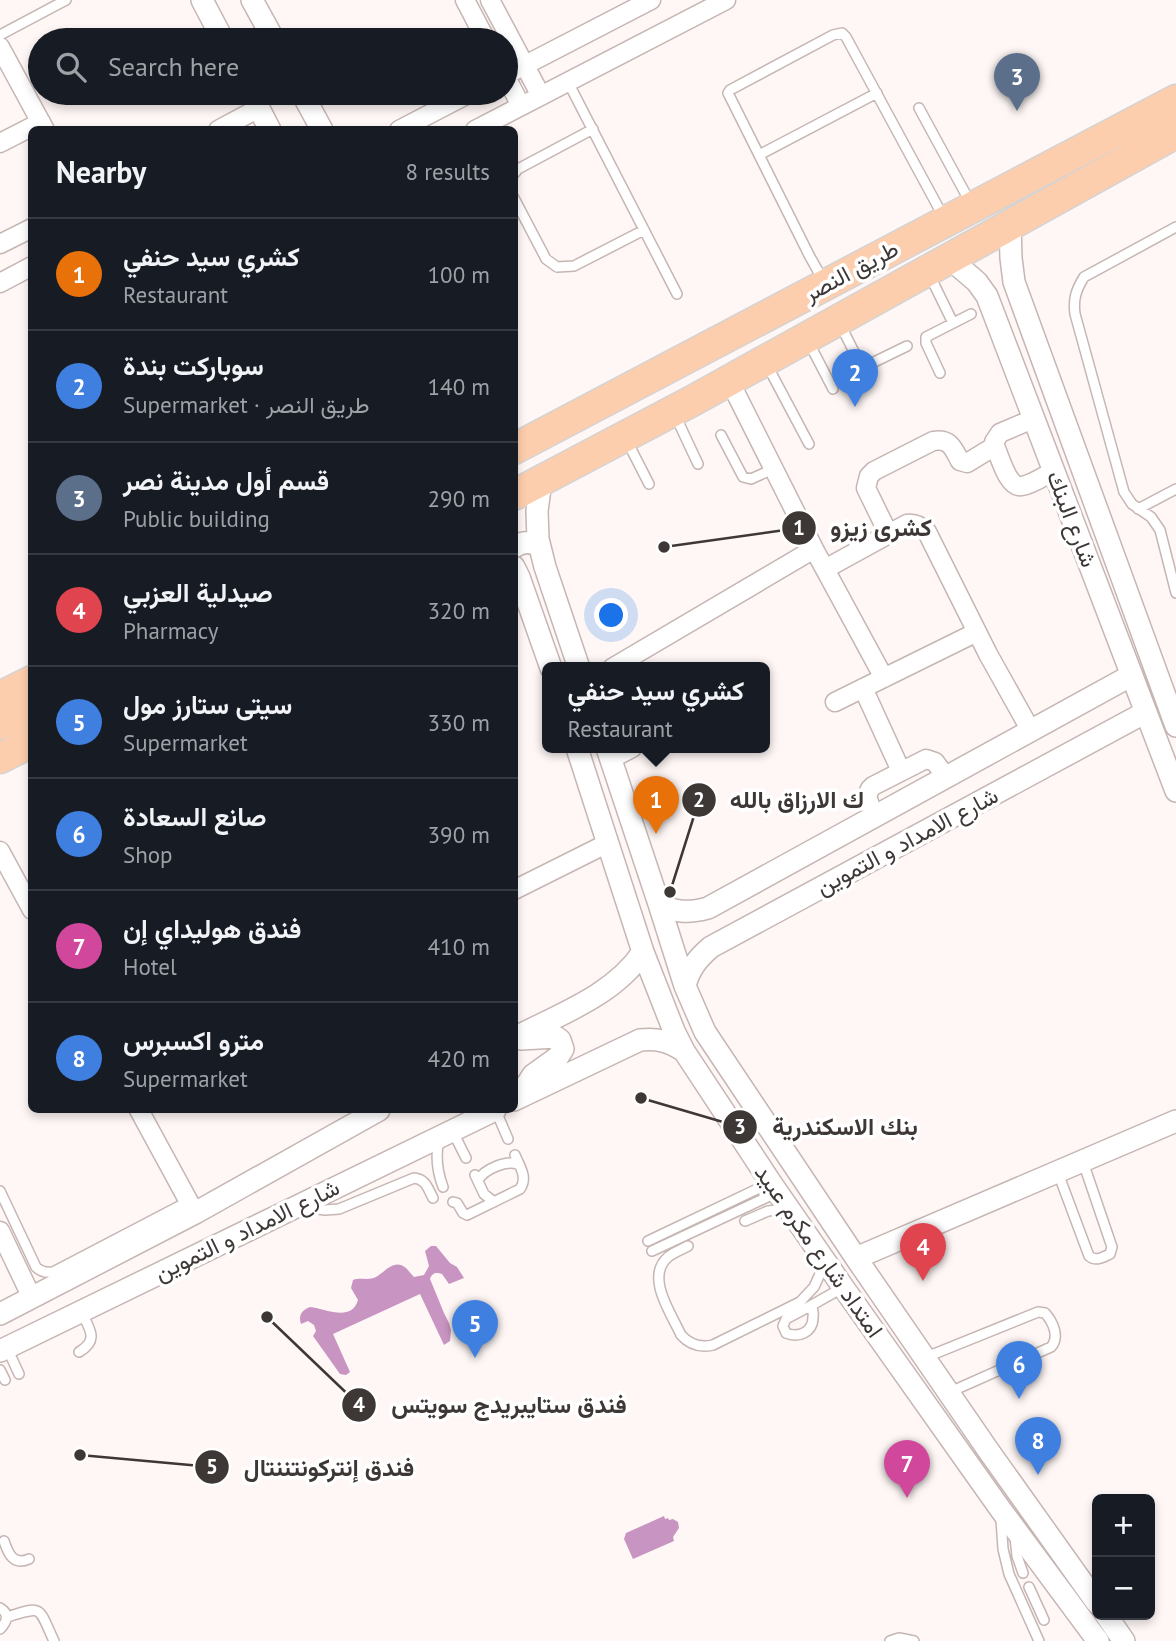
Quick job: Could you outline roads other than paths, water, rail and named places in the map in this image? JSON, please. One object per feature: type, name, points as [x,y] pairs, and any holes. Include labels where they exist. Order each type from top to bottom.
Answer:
[{"type":"highway","name":"طريق النصر","points":[[518,443],[1012,186],[1026,164],[1037,155],[1176,79]]},
{"type":"highway","points":[[1012,186],[1176,100]]},
{"type":"highway","points":[[1013,223],[1176,133]]},
{"type":"highway","name":"طريق النصر","points":[[518,493],[1013,223],[1050,220],[1067,213],[1176,154]]},
{"type":"highway","points":[[0,697],[28,683]]},
{"type":"highway","points":[[0,724],[28,710]]},
{"type":"highway","points":[[0,758],[28,744]]},
{"type":"highway","points":[[0,779],[28,765]]},
{"type":"street","points":[[202,0],[217,28]]},
{"type":"street","points":[[252,0],[267,28]]},
{"type":"street","points":[[465,0],[480,28]]},
{"type":"street","points":[[490,0],[505,28]]},
{"type":"street","points":[[518,69],[651,0]]},
{"type":"street","points":[[483,126],[726,0]]},
{"type":"street","points":[[0,47],[28,98]]},
{"type":"street","points":[[518,54],[541,96]]},
{"type":"street","points":[[518,100],[521,106]]},
{"type":"street","points":[[32,105],[43,126]]},
{"type":"street","points":[[228,126],[250,105]]},
{"type":"street","points":[[258,105],[268,126]]},
{"type":"street","points":[[308,105],[320,126]]},
{"type":"street","points":[[407,126],[447,105]]},
{"type":"street","points":[[0,143],[28,132]]},
{"type":"street","name":"شارع البنك","points":[[1013,223],[1012,271],[1021,303],[1171,698],[1176,726]]},
{"type":"street","points":[[0,244],[28,230]]},
{"type":"street","name":"شارع البنك","points":[[938,264],[977,282],[982,288],[1176,791]]},
{"type":"street","points":[[0,283],[28,268]]},
{"type":"street","points":[[994,315],[996,305],[1005,298],[1021,303]]},
{"type":"street","points":[[729,380],[814,549],[884,678]]},
{"type":"street","points":[[1033,419],[1000,433],[994,442],[995,446],[1009,480],[1014,485],[1022,486],[1054,471]]},
{"type":"street","points":[[888,533],[866,488],[869,476],[874,471],[942,439],[951,445],[960,461],[967,463],[995,446]]},
{"type":"street","points":[[541,481],[537,511],[540,547],[577,662]]},
{"type":"street","points":[[825,569],[907,524],[913,523],[923,528],[1031,731]]},
{"type":"street","points":[[518,545],[524,542],[540,547]]},
{"type":"street","points":[[622,662],[814,549]]},
{"type":"street","points":[[518,575],[549,662]]},
{"type":"street","points":[[835,702],[977,632]]},
{"type":"street","name":"شارع الامداد و التموين","points":[[659,904],[680,912],[708,908],[1132,675]]},
{"type":"street","points":[[863,688],[901,771]]},
{"type":"street","points":[[1094,696],[1105,703],[1111,713],[1109,732]]},
{"type":"street","name":"شارع الامداد و التموين","points":[[685,986],[691,969],[711,947],[1146,712]]},
{"type":"street","name":"امتداد شارع مكرم عبيد","points":[[579,753],[643,952],[684,1051],[825,1261],[1096,1639]]},
{"type":"street","name":"امتداد شارع مكرم عبيد","points":[[609,754],[685,986],[695,1011],[718,1052],[948,1392],[1092,1596]]},
{"type":"street","points":[[874,817],[867,800],[868,792],[873,786],[922,760],[929,759],[935,762],[946,777]]},
{"type":"street","points":[[518,888],[608,843]]},
{"type":"street","points":[[0,851],[28,903]]},
{"type":"street","points":[[748,886],[747,899],[758,915],[764,918]]},
{"type":"street","points":[[518,1036],[599,995],[619,980],[643,952]]},
{"type":"street","points":[[518,1038],[556,1037],[563,1049],[558,1057],[533,1075],[518,1096]]},
{"type":"street","points":[[518,1098],[640,1040],[663,1040],[684,1051]]},
{"type":"street","points":[[141,1113],[192,1207]]},
{"type":"street","name":"شارع الامداد و التموين","points":[[0,1314],[365,1113]]},
{"type":"street","name":"شارع الامداد و التموين","points":[[3,1349],[489,1113]]},
{"type":"street","points":[[856,1258],[1176,1121]]},
{"type":"street","points":[[0,1231],[32,1298]]},
{"type":"street","points":[[1109,1620],[1124,1641]]},
{"type":"lane","points":[[0,35],[66,0]]},
{"type":"lane","points":[[826,284],[728,94],[729,91],[834,35],[844,34],[946,221]]},
{"type":"lane","points":[[568,82],[677,294]]},
{"type":"lane","points":[[759,155],[877,93]]},
{"type":"lane","points":[[919,108],[973,207]]},
{"type":"lane","points":[[518,169],[593,129]]},
{"type":"lane","points":[[518,206],[546,259],[557,267],[574,266],[644,230]]},
{"type":"lane","points":[[1176,227],[1084,277],[1077,288],[1074,301],[1075,314],[1122,484],[1128,498],[1138,509],[1151,517],[1160,530],[1176,593]]},
{"type":"lane","points":[[938,264],[953,323]]},
{"type":"lane","points":[[940,373],[925,340],[929,335],[971,314]]},
{"type":"lane","points":[[838,320],[863,365],[866,366],[907,346]]},
{"type":"lane","points":[[806,337],[833,389]]},
{"type":"lane","points":[[764,360],[809,444]]},
{"type":"lane","points":[[672,411],[698,464]]},
{"type":"lane","points":[[722,435],[743,477],[751,479],[773,469]]},
{"type":"lane","points":[[625,436],[649,484]]},
{"type":"lane","points":[[1138,509],[1176,489]]},
{"type":"lane","points":[[496,1113],[508,1139]]},
{"type":"lane","points":[[446,1133],[466,1158]]},
{"type":"lane","points":[[443,1187],[436,1159],[446,1133]]},
{"type":"lane","points":[[453,1202],[467,1215],[517,1191],[524,1180],[515,1155]]},
{"type":"lane","points":[[1057,1171],[1089,1256],[1098,1259],[1110,1254],[1112,1247],[1083,1160]]},
{"type":"lane","points":[[494,1202],[484,1194],[476,1177],[507,1163],[519,1165]]},
{"type":"lane","points":[[306,1202],[318,1209],[339,1209],[414,1178],[425,1182],[433,1198]]},
{"type":"lane","points":[[0,1191],[36,1267],[48,1273],[192,1207]]},
{"type":"lane","points":[[745,1221],[768,1211],[779,1194]]},
{"type":"lane","points":[[650,1246],[779,1194]]},
{"type":"lane","points":[[688,1246],[671,1254],[664,1261],[658,1277],[659,1286],[681,1335],[699,1346],[713,1345],[792,1308],[814,1287],[825,1261]]},
{"type":"lane","points":[[812,1305],[844,1287]]},
{"type":"lane","points":[[79,1352],[89,1344],[92,1336],[81,1311]]},
{"type":"lane","points":[[924,1357],[1038,1312],[1045,1312],[1049,1317],[1056,1335],[1056,1342],[1051,1347],[948,1392]]},
{"type":"lane","points":[[3,1349],[19,1374]]},
{"type":"lane","points":[[1001,1510],[1003,1549],[1007,1566],[1039,1641]]},
{"type":"lane","points":[[1014,1528],[1015,1546],[1023,1573]]},
{"type":"lane","points":[[4,1541],[14,1559],[29,1559]]},
{"type":"lane","points":[[1029,1587],[1044,1620]]},
{"type":"lane","points":[[0,1608],[5,1611],[7,1618],[0,1629]]},
{"type":"lane","points":[[7,1618],[31,1609],[37,1610],[54,1641]]},
{"type":"lane","points":[[890,1641],[899,1638],[914,1641]]},
{"type":"place","name":"قسم أول مدينة نصر","points":[[1017,111]]},
{"type":"place","name":"سوباركت بندة","points":[[855,407]]},
{"type":"place","name":"كشرى زيزو","points":[[664,547]]},
{"type":"place","name":"كشري سيد حنفي","points":[[656,834]]},
{"type":"place","name":"ك الارزاق بالله","points":[[670,892]]},
{"type":"place","name":"بنك الاسكندرية","points":[[641,1098]]},
{"type":"place","name":"صيدلية العزبي","points":[[923,1281]]},
{"type":"place","name":"فندق ستايبريدج سويتس","points":[[267,1317]]},
{"type":"place","name":"سيتى ستارز مول","points":[[475,1358]]},
{"type":"place","name":"صانع السعادة","points":[[1019,1399]]},
{"type":"place","name":"فندق إنتركونتننتال","points":[[80,1455]]},
{"type":"place","name":"مترو اكسبرس","points":[[1038,1475]]},
{"type":"place","name":"فندق هوليداي إن","points":[[907,1498]]}]
